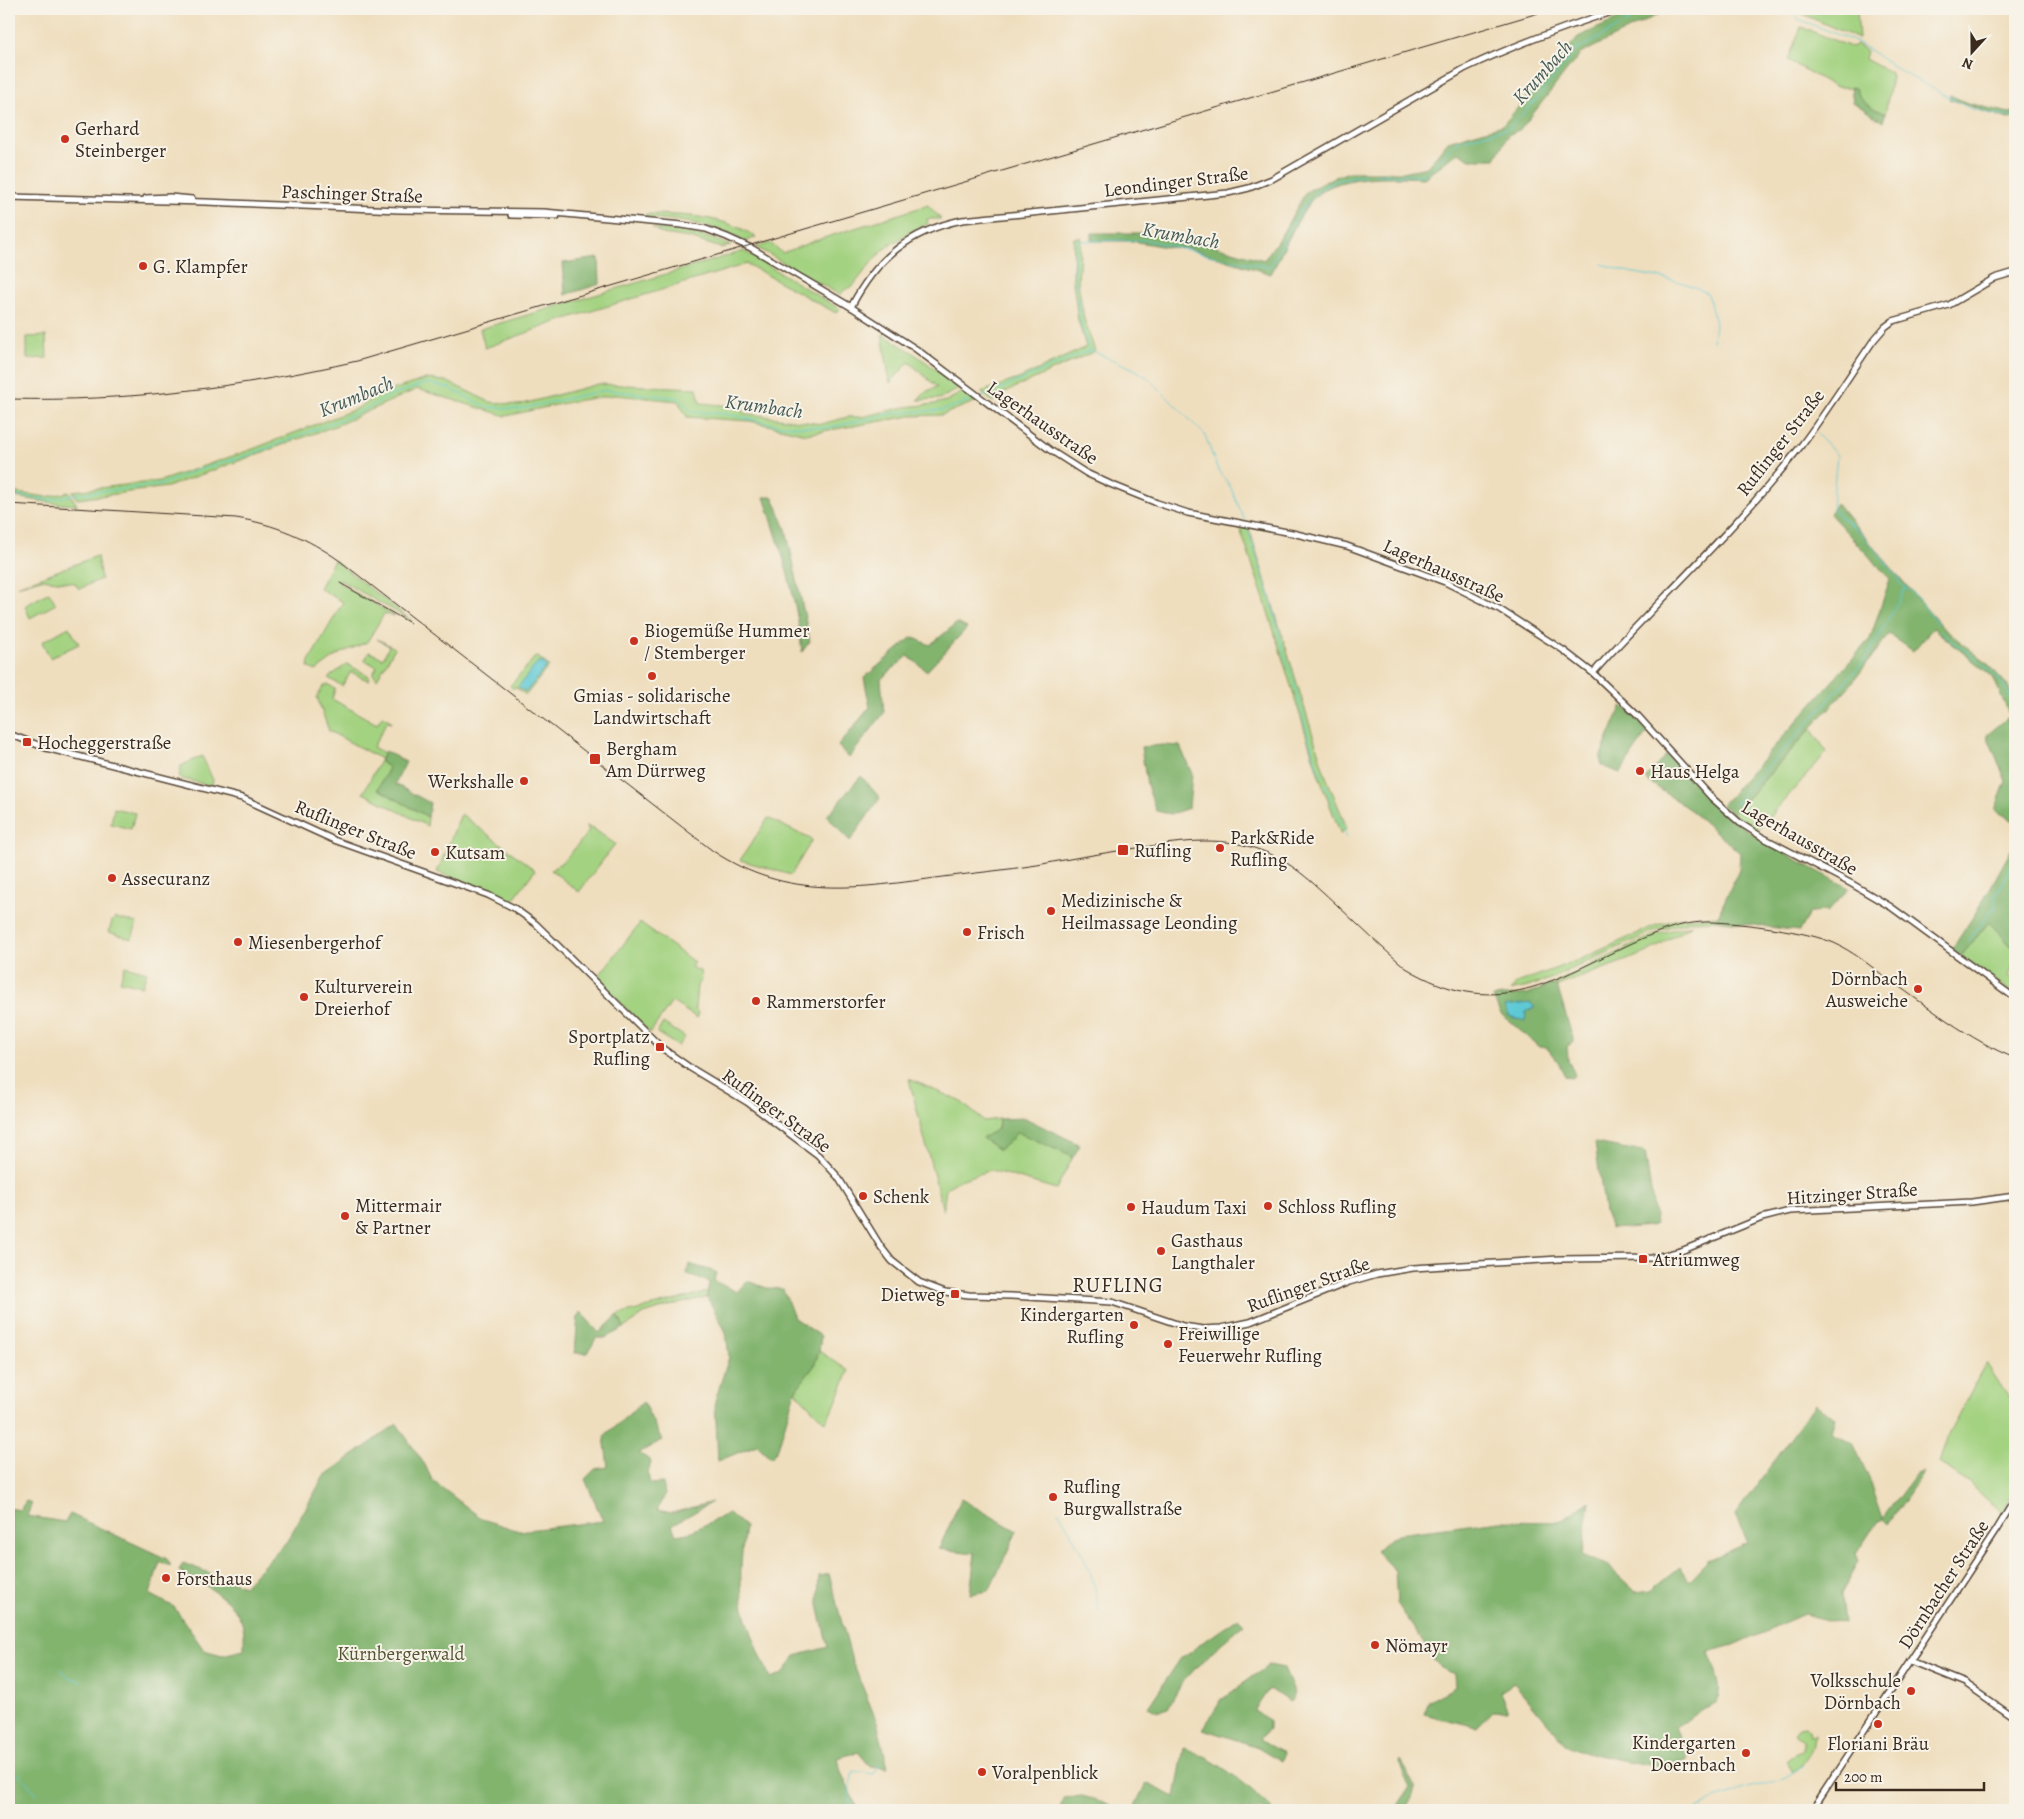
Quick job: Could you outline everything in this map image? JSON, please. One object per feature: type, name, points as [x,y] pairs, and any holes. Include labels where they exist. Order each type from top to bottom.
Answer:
[{"type":"street","name":"Leondinger Straße","points":[[851,307],[872,274],[890,254],[909,240],[932,228],[962,220],[1214,194],[1254,187],[1297,166],[1464,69],[1496,53],[1558,29],[1620,9]]},
{"type":"street","name":"Paschinger Straße","points":[[9,196],[134,200],[170,197],[205,202],[498,213],[544,217],[567,216],[682,225],[716,233],[751,248],[851,307]]},
{"type":"street","name":"Ruflinger Straße","points":[[1593,673],[1735,523],[1785,465],[1884,327],[1900,318],[1949,305],[1996,278],[2015,272]]},
{"type":"street","name":"Lagerhausstraße","points":[[851,307],[934,361],[1056,454],[1110,484],[1174,508],[1347,546],[1445,582],[1479,598],[1520,622],[1563,650],[1593,673],[1638,716],[1712,798],[1740,823],[1762,837],[1852,884],[1891,908],[2015,998]]},
{"type":"street","name":"Ruflinger Straße","points":[[9,734],[46,748],[242,798],[321,835],[488,896],[514,908],[536,924],[662,1048],[689,1067],[747,1102],[818,1155],[838,1177],[881,1247],[892,1261],[910,1277],[936,1289],[959,1294],[1112,1302],[1183,1326],[1213,1329],[1250,1322],[1349,1282],[1394,1270],[1575,1258],[1637,1260],[1667,1255]]},
{"type":"street","name":"Hitzinger Straße","points":[[1667,1255],[1762,1218],[1790,1211],[1972,1202],[2015,1196]]},
{"type":"street","name":"Dörnbacher Straße","points":[[1812,1810],[2001,1524],[2015,1499]]},
{"type":"street","points":[[1910,1661],[1965,1683],[2015,1718]]},
{"type":"green space","points":[[1640,9],[1669,9],[1580,54],[1521,129],[1508,135],[1495,159],[1470,159],[1458,152],[1424,178],[1363,178],[1332,186],[1310,202],[1299,219],[1271,274],[1187,248],[1167,247],[1132,241],[1091,241],[1092,233],[1146,233],[1201,242],[1264,260],[1280,237],[1306,192],[1330,179],[1349,172],[1403,172],[1427,167],[1448,141],[1503,125],[1578,37]]},
{"type":"green space","points":[[1796,9],[1857,9],[1859,39],[1798,12]]},
{"type":"green space","points":[[1801,27],[1851,47],[1857,44],[1867,51],[1865,59],[1891,73],[1892,77],[1885,114],[1865,104],[1853,87],[1835,87],[1788,60]]},
{"type":"green space","points":[[1851,87],[1856,88],[1860,97],[1867,104],[1885,114],[1883,122],[1853,102]]},
{"type":"green space","points":[[1950,95],[1967,103],[2009,113],[2015,112],[2015,118],[2008,119],[1949,99]]},
{"type":"green space","points":[[928,205],[941,219],[927,219],[928,224],[910,232],[887,247],[875,258],[853,286],[844,290],[840,295],[756,247],[770,243],[783,253],[814,241]]},
{"type":"green space","points":[[646,214],[689,216],[717,220],[730,224],[756,237],[745,242],[709,227],[672,220],[645,218]]},
{"type":"green space","points":[[652,228],[693,234],[731,246],[721,248],[690,238],[663,234]]},
{"type":"green space","points":[[1081,237],[1078,282],[1084,319],[1095,351],[999,395],[993,402],[981,392],[1021,378],[1086,347],[1078,320],[1073,281],[1074,238]]},
{"type":"green space","points":[[744,251],[840,309],[836,313],[747,264],[562,320],[485,348],[480,329]]},
{"type":"green space","points":[[599,258],[600,284],[565,295],[563,263]]},
{"type":"green space","points":[[882,334],[912,352],[960,387],[959,389],[939,399],[918,400],[927,391],[937,387],[909,362],[890,383]]},
{"type":"green space","points":[[46,336],[47,358],[27,359],[27,337]]},
{"type":"green space","points":[[426,379],[446,381],[490,402],[519,405],[598,384],[697,388],[700,403],[742,407],[743,413],[821,424],[848,417],[861,417],[905,407],[934,404],[946,401],[965,391],[977,401],[942,415],[911,416],[806,434],[750,421],[687,417],[678,401],[615,395],[574,401],[506,416],[417,389],[340,424],[167,487],[77,499],[73,491],[160,481],[253,449],[358,408],[380,394]]},
{"type":"green space","points":[[9,492],[47,497],[69,492],[77,505],[9,496]]},
{"type":"green space","points":[[764,497],[773,497],[786,529],[810,641],[802,652],[792,593]]},
{"type":"green space","points":[[1836,503],[1942,627],[1988,664],[2007,685],[2015,702],[2015,822],[1995,810],[2006,781],[1987,735],[2010,716],[1993,677],[1933,628],[1913,651],[1889,634],[1853,682],[1733,814],[1722,805],[1870,639],[1890,579],[1830,514]]},
{"type":"green space","points":[[1239,526],[1249,528],[1325,774],[1347,828],[1341,835],[1319,776],[1264,599]]},
{"type":"green space","points":[[97,556],[101,579],[79,589],[75,583],[41,579],[17,586]]},
{"type":"green space","points":[[334,560],[412,621],[340,580],[339,583],[395,616],[384,614],[367,642],[339,654],[316,671],[308,667],[309,661],[343,602],[319,588]]},
{"type":"green space","points":[[49,592],[56,604],[30,618],[25,606]]},
{"type":"green space","points":[[957,623],[967,628],[927,671],[908,656],[881,679],[884,713],[849,758],[838,746],[870,707],[864,678],[912,637],[930,645]]},
{"type":"green space","points":[[69,627],[79,644],[50,658],[42,642]]},
{"type":"green space","points":[[377,639],[395,648],[377,679],[373,674],[377,667],[365,660],[369,652],[383,658],[389,646]]},
{"type":"green space","points":[[535,657],[538,657],[549,666],[526,695],[515,687],[513,689],[510,686]]},
{"type":"green space","points":[[347,664],[369,676],[369,681],[351,672],[342,686],[328,678]]},
{"type":"green space","points":[[328,684],[335,689],[332,699],[377,724],[382,716],[391,721],[391,723],[387,722],[373,747],[384,753],[381,759],[329,731],[317,697],[323,687]]},
{"type":"green space","points":[[1622,705],[1648,731],[1620,773],[1601,765],[1601,755]]},
{"type":"green space","points":[[1811,729],[1827,752],[1757,831],[1733,814]]},
{"type":"green space","points":[[1180,746],[1192,774],[1189,808],[1171,814],[1156,811],[1147,785],[1141,747]]},
{"type":"green space","points":[[385,751],[406,762],[395,784],[430,803],[428,817],[378,789],[389,768],[381,762]]},
{"type":"green space","points":[[1668,753],[1705,795],[1729,817],[1773,846],[1849,888],[1828,911],[1810,912],[1799,931],[1716,920],[1739,869],[1740,853],[1693,812],[1645,779]]},
{"type":"green space","points":[[202,756],[213,780],[212,786],[179,778],[181,766]]},
{"type":"green space","points":[[381,759],[382,763],[389,768],[378,789],[428,817],[427,826],[363,793]]},
{"type":"green space","points":[[861,776],[880,798],[850,841],[827,816]]},
{"type":"green space","points":[[114,808],[135,813],[131,829],[111,824]]},
{"type":"green space","points":[[461,814],[535,870],[512,901],[437,872]]},
{"type":"green space","points":[[768,818],[812,840],[791,875],[740,860]]},
{"type":"green space","points":[[585,826],[594,829],[615,844],[579,892],[551,870],[567,857],[580,842],[589,830]]},
{"type":"green space","points":[[2015,843],[2015,950],[1989,922],[1961,956],[1952,949],[1982,903]]},
{"type":"green space","points":[[1718,916],[1716,920],[1691,921],[1654,931],[1550,979],[1510,991],[1517,983],[1581,959],[1654,926],[1681,918]]},
{"type":"green space","points":[[115,918],[137,923],[132,939],[109,932],[112,921]]},
{"type":"green space","points":[[1989,922],[2015,950],[2015,960],[2009,976],[2015,980],[2015,995],[1961,956]]},
{"type":"green space","points":[[640,923],[694,962],[691,967],[700,971],[701,981],[697,985],[695,1009],[699,1014],[697,1018],[672,1002],[650,1033],[597,978]]},
{"type":"green space","points":[[1692,925],[1646,953],[1557,986],[1550,985],[1656,934]]},
{"type":"green space","points":[[125,966],[147,972],[142,986],[120,981]]},
{"type":"green space","points":[[1550,985],[1557,986],[1574,1042],[1567,1046],[1568,1060],[1575,1075],[1571,1078],[1565,1076],[1558,1062],[1547,1048],[1539,1047],[1500,1013],[1493,997],[1527,994]]},
{"type":"green space","points":[[663,1023],[685,1037],[678,1046],[657,1033]]},
{"type":"green space","points":[[909,1079],[960,1101],[984,1121],[999,1119],[998,1129],[1009,1142],[1017,1131],[1073,1157],[1056,1189],[991,1170],[960,1180],[946,1188],[943,1211]]},
{"type":"green space","points":[[1025,1118],[1080,1145],[1073,1157],[1017,1132],[999,1150],[982,1138],[998,1129],[999,1119]]},
{"type":"green space","points":[[1595,1143],[1645,1152],[1656,1224],[1652,1226],[1611,1229],[1605,1212]]},
{"type":"green space","points":[[689,1264],[716,1272],[714,1281],[737,1292],[747,1281],[767,1288],[783,1289],[794,1318],[821,1336],[814,1366],[795,1391],[778,1448],[771,1458],[757,1445],[718,1461],[715,1401],[729,1357],[726,1332],[707,1297],[709,1282],[687,1275]]},
{"type":"green space","points":[[707,1292],[707,1297],[644,1314],[624,1328],[618,1315]]},
{"type":"green space","points":[[581,1312],[599,1333],[618,1315],[624,1328],[605,1338],[596,1338],[588,1353],[575,1353],[578,1316]]},
{"type":"green space","points":[[819,1351],[849,1371],[833,1409],[825,1422],[795,1391],[814,1366]]},
{"type":"green space","points":[[1986,1363],[2015,1407],[2015,1488],[2003,1514],[1969,1483],[1939,1463],[1948,1435]]},
{"type":"green space","name":"Kürnbergerwald","points":[[643,1402],[662,1440],[639,1453],[651,1461],[648,1474],[650,1484],[663,1483],[665,1495],[657,1510],[672,1513],[712,1502],[672,1525],[676,1535],[688,1533],[729,1513],[745,1527],[741,1570],[742,1597],[750,1628],[770,1678],[783,1674],[795,1656],[828,1647],[818,1605],[819,1576],[829,1574],[852,1661],[877,1722],[888,1768],[870,1766],[858,1752],[838,1758],[841,1772],[858,1810],[9,1810],[9,1508],[20,1510],[26,1501],[32,1503],[27,1516],[65,1522],[70,1514],[167,1559],[171,1566],[160,1562],[150,1594],[174,1607],[204,1650],[222,1655],[244,1650],[242,1623],[232,1606],[224,1599],[206,1586],[179,1571],[183,1563],[244,1586],[287,1541],[324,1476],[397,1424],[425,1465],[432,1480],[482,1519],[519,1531],[603,1521],[585,1479],[595,1469],[608,1467],[604,1436]]},
{"type":"green space","points":[[1815,1404],[1835,1418],[1831,1432],[1854,1445],[1871,1483],[1883,1518],[1915,1475],[1924,1471],[1888,1524],[1883,1519],[1877,1522],[1856,1554],[1859,1561],[1841,1594],[1844,1624],[1804,1614],[1733,1645],[1708,1652],[1718,1679],[1719,1692],[1717,1699],[1713,1704],[1675,1727],[1688,1759],[1666,1768],[1586,1753],[1566,1745],[1514,1683],[1500,1692],[1508,1711],[1493,1710],[1477,1727],[1424,1714],[1429,1701],[1455,1687],[1454,1674],[1440,1668],[1397,1603],[1395,1571],[1376,1551],[1390,1538],[1398,1534],[1500,1521],[1560,1522],[1590,1501],[1582,1555],[1607,1565],[1636,1592],[1651,1590],[1680,1567],[1688,1581],[1708,1560],[1748,1543],[1735,1515]]},
{"type":"green space","points":[[961,1499],[1017,1531],[989,1591],[970,1594],[975,1553],[939,1549]]},
{"type":"green space","points":[[1238,1618],[1244,1624],[1208,1655],[1182,1683],[1168,1708],[1158,1712],[1148,1707],[1181,1658]]},
{"type":"green space","points":[[1269,1665],[1284,1668],[1295,1694],[1290,1702],[1269,1689],[1254,1711],[1269,1720],[1269,1729],[1260,1739],[1283,1753],[1281,1761],[1258,1747],[1203,1729],[1222,1699]]},
{"type":"green space","points":[[1805,1726],[1809,1730],[1810,1735],[1815,1734],[1813,1746],[1803,1765],[1793,1772],[1786,1761],[1796,1753],[1804,1750],[1804,1742],[1794,1734],[1799,1727]]},
{"type":"green space","points":[[1184,1748],[1221,1766],[1274,1810],[1133,1810],[1146,1783],[1175,1797]]},
{"type":"green space","points":[[1400,1761],[1412,1781],[1414,1790],[1413,1796],[1405,1810],[1395,1810],[1410,1787],[1399,1763]]},
{"type":"green space","points":[[1082,1796],[1104,1802],[1120,1810],[1059,1810],[1065,1798]]},
{"type":"water","points":[[539,661],[547,666],[526,692],[518,687]]},
{"type":"water","points":[[1530,1003],[1535,1007],[1526,1012],[1525,1021],[1509,1016],[1505,1006]]},
{"type":"waterway","name":"Krumbach","points":[[1375,175],[1425,175],[1457,141],[1509,128],[1535,101],[1575,51],[1650,9]]},
{"type":"waterway","name":"Krumbach","points":[[1794,9],[1798,19],[1859,43],[1902,72],[1969,108],[1991,114],[2015,116]]},
{"type":"waterway","name":"Krumbach","points":[[982,397],[1090,350],[1082,329],[1074,275],[1077,241],[1146,240],[1221,258],[1270,267],[1297,217],[1318,191],[1334,182],[1365,175]]},
{"type":"waterway","points":[[1602,264],[1628,272],[1669,279],[1708,294],[1715,323],[1713,342]]},
{"type":"waterway","points":[[1090,350],[1134,369],[1148,378],[1205,435],[1217,468],[1230,486],[1245,521]]},
{"type":"waterway","name":"Krumbach","points":[[9,495],[50,500],[76,494],[160,485],[199,470],[249,455],[362,411],[390,396],[426,383],[449,388],[486,407],[520,409],[605,390],[679,398],[692,412],[727,414],[777,425],[826,428],[896,413],[943,410],[978,398]]},
{"type":"waterway","points":[[1817,434],[1837,455],[1832,507],[1839,516],[1858,530],[1898,577],[1899,582],[1919,598],[1937,624]]},
{"type":"waterway","points":[[1246,525],[1270,597],[1284,654],[1316,763],[1322,777]]},
{"type":"waterway","points":[[1733,805],[1866,659],[1906,587]]},
{"type":"waterway","points":[[1940,630],[1996,677],[2012,701],[2015,715]]},
{"type":"waterway","points":[[1325,784],[1347,838]]},
{"type":"waterway","points":[[1969,941],[1991,910],[1995,908],[1995,896],[2015,858]]},
{"type":"waterway","points":[[1058,1511],[1090,1572],[1099,1612]]},
{"type":"waterway","points":[[60,1669],[69,1677],[81,1681]]},
{"type":"waterway","points":[[850,1810],[850,1786],[853,1771],[874,1774],[880,1763]]},
{"type":"waterway","points":[[1696,1810],[1714,1799],[1784,1778],[1804,1765]]},
{"type":"waterway","points":[[17,1772],[37,1794]]},
{"type":"railway","points":[[9,399],[97,398],[184,391],[271,378],[357,361],[1552,9]]},
{"type":"railway","points":[[9,504],[236,518],[277,528],[316,545],[340,561],[713,851],[741,867],[769,878],[825,887],[883,885],[1025,867],[1163,844],[1195,841],[1228,842],[1271,854],[1291,866],[1310,880],[1406,968],[1437,984],[1466,992],[1493,994],[1519,991],[1545,983],[1648,936],[1689,923],[1711,922],[1757,926],[1791,931],[1841,946],[1965,1032],[2015,1058]]},
{"type":"railway","points":[[340,583],[410,623]]},
{"type":"place","name":"Gerhard Steinberger","points":[[65,139]]},
{"type":"place","name":"G. Klampfer","points":[[143,266]]},
{"type":"place","name":"Biogemüße Hummer / Stemberger","points":[[634,641]]},
{"type":"place","name":"Gmias - solidarische Landwirtschaft","points":[[652,676]]},
{"type":"place","name":"Hocheggerstraße","points":[[27,742]]},
{"type":"place","name":"Bergham Am Dürrweg","points":[[595,759]]},
{"type":"place","name":"Haus Helga","points":[[1640,771]]},
{"type":"place","name":"Werkshalle","points":[[524,781]]},
{"type":"place","name":"Park&Ride Rufling","points":[[1220,848]]},
{"type":"place","name":"Rufling","points":[[1123,850]]},
{"type":"place","name":"Kutsam","points":[[435,852]]},
{"type":"place","name":"Assecuranz","points":[[112,878]]},
{"type":"place","name":"Medizinische & Heilmassage Leonding","points":[[1051,911]]},
{"type":"place","name":"Frisch","points":[[967,932]]},
{"type":"place","name":"Miesenbergerhof","points":[[238,942]]},
{"type":"place","name":"Dörnbach Ausweiche","points":[[1918,989]]},
{"type":"place","name":"Kulturverein Dreierhof","points":[[304,997]]},
{"type":"place","name":"Rammerstorfer","points":[[756,1001]]},
{"type":"place","name":"Sportplatz Rufling","points":[[660,1047]]},
{"type":"place","name":"Schenk","points":[[863,1196]]},
{"type":"place","name":"Schloss Rufling","points":[[1268,1206]]},
{"type":"place","name":"Haudum Taxi","points":[[1131,1207]]},
{"type":"place","name":"Mittermair & Partner","points":[[345,1216]]},
{"type":"place","name":"Gasthaus Langthaler","points":[[1161,1251]]},
{"type":"place","name":"Atriumweg","points":[[1643,1259]]},
{"type":"place","name":"Dietweg","points":[[955,1294]]},
{"type":"place","name":"Kindergarten Rufling","points":[[1134,1325]]},
{"type":"place","name":"Freiwillige Feuerwehr Rufling","points":[[1168,1344]]},
{"type":"place","name":"Rufling Burgwallstraße","points":[[1053,1497]]},
{"type":"place","name":"Forsthaus","points":[[166,1578]]},
{"type":"place","name":"Nömayr","points":[[1375,1645]]},
{"type":"place","name":"Volksschule Dörnbach","points":[[1911,1691]]},
{"type":"place","name":"Floriani Bräu","points":[[1878,1724]]},
{"type":"place","name":"Kindergarten Doernbach","points":[[1746,1753]]},
{"type":"place","name":"Voralpenblick","points":[[982,1772]]},
{"type":"district","name":"RUFLING","points":[[1118,1285]]}]
